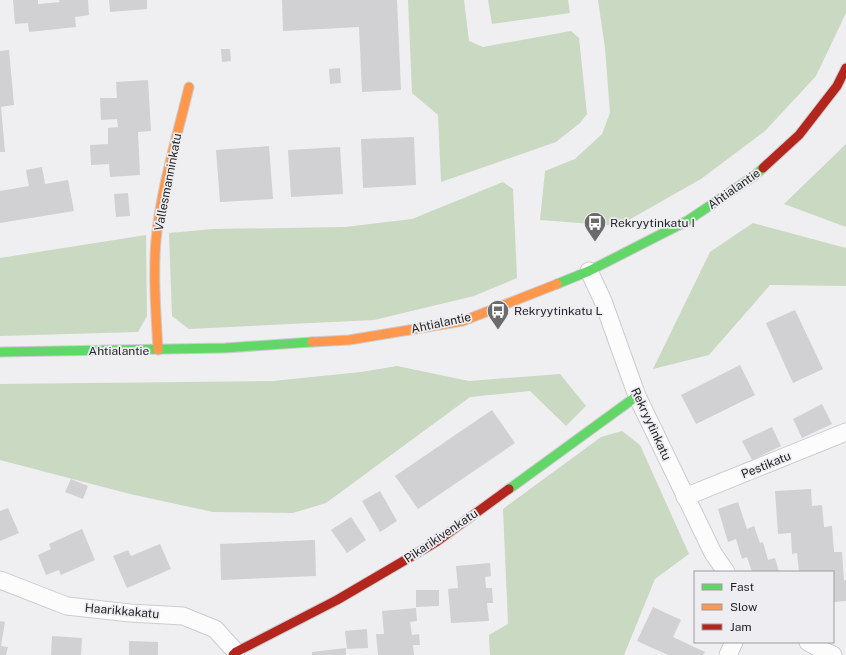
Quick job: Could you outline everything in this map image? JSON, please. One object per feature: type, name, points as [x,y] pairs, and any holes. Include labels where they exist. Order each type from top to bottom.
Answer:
[{"type":"main road","name":"Ahtialantie","points":[[0,352],[226,348],[349,340],[463,320],[589,271],[687,221],[754,176],[799,136],[837,86],[846,68]]},
{"type":"main road","name":"Vallesmanninkatu","points":[[158,350],[155,293],[158,226],[169,170],[189,87]]},
{"type":"main road","name":"Pikarikivenkatu","points":[[235,653],[337,600],[436,542],[637,396]]},
{"type":"street","name":"Rekryytinkatu","points":[[589,271],[604,301],[637,396],[713,553],[725,571]]},
{"type":"street","name":"Pestikatu","points":[[685,497],[846,432]]},
{"type":"street","name":"Haarikkakatu","points":[[0,580],[67,606],[130,613],[183,616],[215,629],[235,653]]},
{"type":"street","points":[[728,655],[734,643]]},
{"type":"street","points":[[810,643],[833,655]]},
{"type":"green space","points":[[408,0],[464,0],[469,41],[483,47],[571,31],[579,38],[587,114],[580,123],[556,142],[441,182],[438,115],[412,93]]},
{"type":"green space","points":[[488,0],[568,0],[570,13],[492,24]]},
{"type":"green space","points":[[598,0],[846,0],[846,13],[816,76],[765,131],[701,179],[618,226],[540,220],[545,171],[575,159],[602,134],[610,113],[605,48]]},
{"type":"green space","points":[[846,144],[846,227],[784,204]]},
{"type":"green space","points":[[503,182],[513,189],[517,278],[474,296],[374,320],[189,329],[172,316],[169,233],[213,229],[345,227],[412,219]]},
{"type":"green space","points":[[753,223],[846,248],[846,286],[770,285],[709,355],[653,369],[710,252]]},
{"type":"green space","points":[[146,235],[147,316],[138,332],[0,336],[0,258]]},
{"type":"green space","points":[[397,366],[469,381],[560,374],[586,406],[566,426],[530,391],[470,397],[326,503],[293,513],[213,512],[130,494],[0,460],[0,384],[273,381],[361,372]]},
{"type":"green space","points":[[622,431],[640,445],[689,554],[655,579],[624,655],[490,655],[489,635],[508,624],[503,509],[601,437]]},
{"type":"building","points":[[13,0],[38,0],[38,4],[60,2],[59,0],[88,0],[89,15],[75,17],[76,27],[29,32],[28,23],[15,24]]},
{"type":"building","points":[[109,0],[147,0],[147,9],[110,12]]},
{"type":"building","points":[[282,0],[397,0],[401,90],[362,92],[359,27],[283,31]]},
{"type":"building","points":[[221,49],[230,49],[231,61],[222,62]]},
{"type":"building","points":[[9,50],[14,105],[0,107],[0,51]]},
{"type":"building","points":[[340,68],[341,83],[330,84],[329,69]]},
{"type":"building","points":[[148,80],[151,131],[138,132],[140,175],[110,177],[109,164],[91,165],[90,145],[108,144],[108,128],[118,127],[117,119],[101,120],[100,98],[117,98],[116,82]]},
{"type":"building","points":[[1,107],[5,152],[0,152]]},
{"type":"building","points":[[414,137],[416,185],[363,188],[361,139]]},
{"type":"building","points":[[269,146],[273,199],[220,202],[216,150]]},
{"type":"building","points":[[340,147],[343,194],[291,197],[288,150]]},
{"type":"building","points":[[42,167],[45,184],[68,180],[74,211],[0,223],[0,191],[29,186],[26,170]]},
{"type":"building","points":[[128,193],[130,216],[116,217],[114,194]]},
{"type":"building","points":[[795,310],[823,369],[793,383],[766,323]]},
{"type":"building","points":[[740,365],[755,395],[696,424],[681,395]]},
{"type":"building","points":[[822,404],[832,424],[802,438],[793,419]]},
{"type":"building","points":[[492,410],[515,443],[418,509],[395,476]]},
{"type":"building","points":[[772,427],[781,446],[752,460],[742,441]]},
{"type":"building","points":[[71,479],[88,486],[83,499],[65,492]]},
{"type":"building","points":[[811,489],[812,506],[822,505],[824,527],[832,526],[834,552],[842,552],[844,581],[846,580],[846,601],[834,602],[834,571],[799,571],[797,553],[792,554],[791,533],[778,534],[775,491]]},
{"type":"building","points":[[380,491],[397,521],[380,532],[362,501]]},
{"type":"building","points":[[738,502],[747,529],[754,526],[760,543],[763,542],[768,560],[775,558],[779,571],[752,571],[747,557],[742,559],[736,539],[728,542],[718,509]]},
{"type":"building","points":[[8,508],[19,533],[0,541],[0,511]]},
{"type":"building","points":[[351,517],[366,540],[347,553],[331,530]]},
{"type":"building","points":[[82,529],[95,560],[61,575],[59,570],[46,575],[38,555],[51,549],[49,544]]},
{"type":"building","points":[[315,540],[316,576],[221,580],[220,544]]},
{"type":"building","points":[[160,544],[171,569],[127,588],[113,556],[128,550],[131,556]]},
{"type":"building","points":[[490,563],[491,576],[485,577],[486,588],[492,588],[493,603],[487,603],[489,621],[451,623],[448,589],[458,588],[456,566]]},
{"type":"building","points":[[416,590],[439,590],[439,606],[416,607]]},
{"type":"building","points":[[653,607],[681,620],[673,637],[705,652],[703,655],[668,655],[637,641]]},
{"type":"building","points":[[416,608],[417,621],[410,622],[412,635],[419,634],[420,645],[413,645],[414,655],[378,655],[376,634],[384,634],[382,611]]},
{"type":"building","points":[[0,621],[5,622],[1,646],[8,647],[6,655],[0,655]]},
{"type":"building","points":[[367,629],[368,648],[347,649],[345,631]]},
{"type":"building","points":[[52,636],[82,638],[81,655],[51,655]]},
{"type":"building","points":[[129,641],[158,642],[158,655],[129,655]]},
{"type":"building","points":[[346,648],[346,655],[312,655],[312,652]]},
{"type":"traffic: fast","points":[[557,284],[589,271],[687,221],[754,176],[763,168]]},
{"type":"traffic: fast","points":[[0,352],[225,348],[312,342]]},
{"type":"traffic: fast","points":[[509,489],[637,396]]},
{"type":"traffic: slow","points":[[158,350],[155,281],[155,254],[158,221],[165,182],[189,87]]},
{"type":"traffic: slow","points":[[312,342],[349,340],[463,321],[557,284]]},
{"type":"traffic: jam","points":[[763,168],[799,135],[837,86],[846,68]]},
{"type":"traffic: jam","points":[[233,655],[236,652],[337,600],[436,542],[509,489]]},
{"type":"place","name":"Rekryytinkatu I","points":[[595,242]]},
{"type":"place","name":"Rekryytinkatu L","points":[[498,330]]}]
